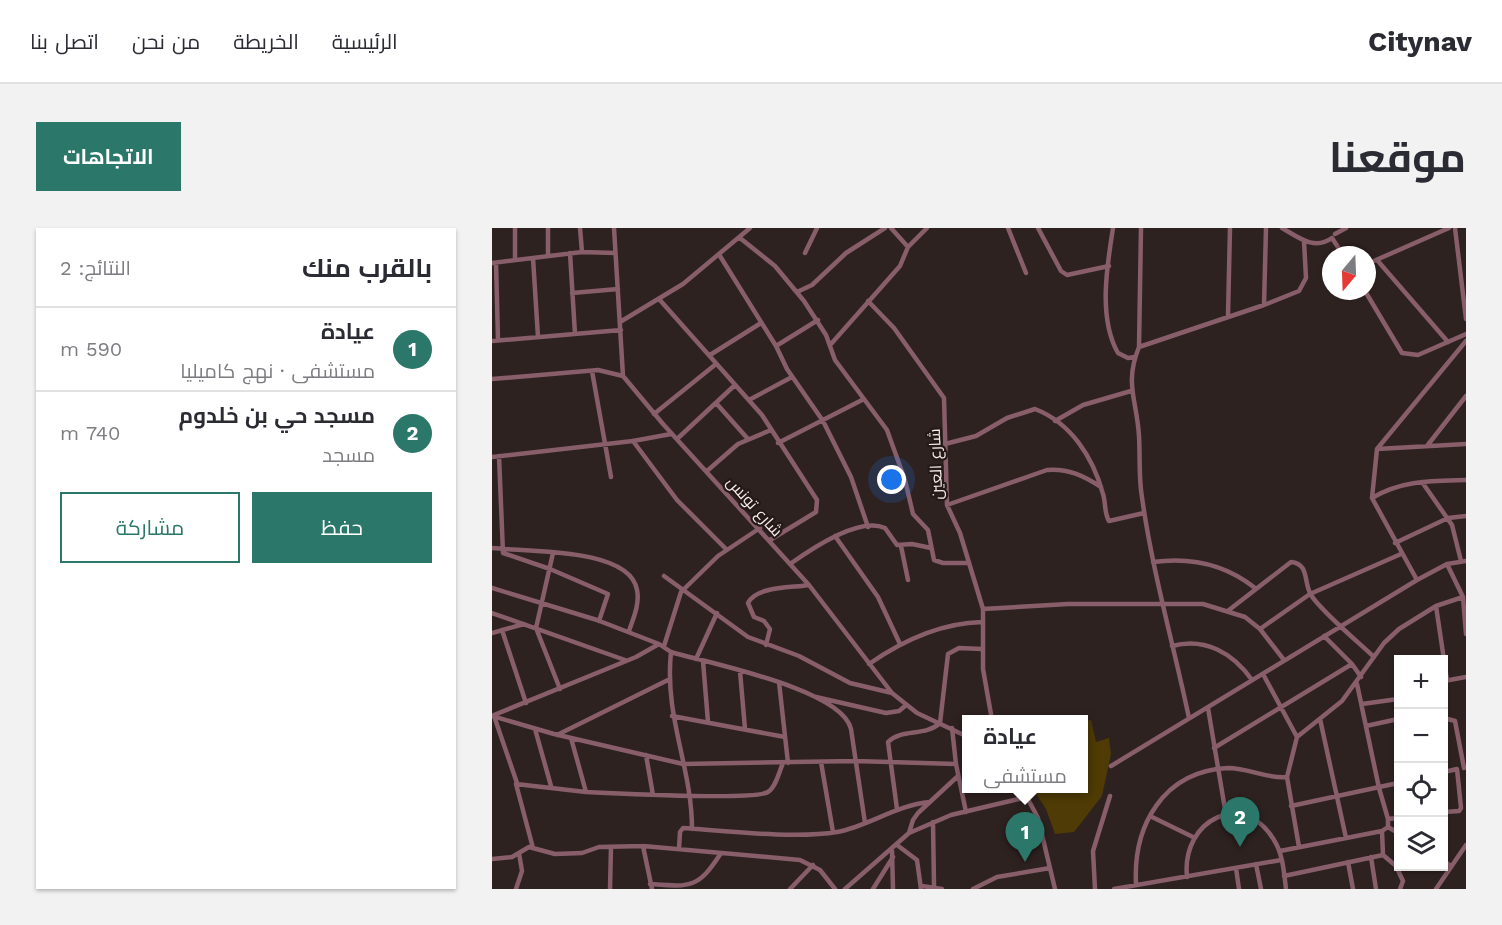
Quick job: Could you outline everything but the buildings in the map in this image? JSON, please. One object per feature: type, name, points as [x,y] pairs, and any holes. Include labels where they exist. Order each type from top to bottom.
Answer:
[{"type":"street","points":[[515,228],[515,260]]},
{"type":"street","points":[[548,228],[548,255]]},
{"type":"street","points":[[580,228],[582,252]]},
{"type":"street","points":[[492,379],[592,371],[606,371],[623,376],[614,228]]},
{"type":"street","points":[[620,322],[683,285],[720,256],[750,228]]},
{"type":"street","points":[[805,253],[817,228]]},
{"type":"street","points":[[796,292],[812,285],[846,253],[885,228]]},
{"type":"street","points":[[891,228],[908,247]]},
{"type":"street","points":[[831,344],[900,266],[908,247],[927,228]]},
{"type":"street","points":[[1008,228],[1026,273]]},
{"type":"street","points":[[1038,228],[1061,271],[1066,275],[1109,266]]},
{"type":"street","points":[[1113,228],[1106,292],[1111,336],[1118,353],[1128,358],[1135,357]]},
{"type":"street","points":[[1141,228],[1139,346],[1135,357],[1131,391],[1139,437],[1139,471],[1144,513],[1189,717]]},
{"type":"street","points":[[1228,316],[1230,228]]},
{"type":"street","points":[[1264,305],[1266,228]]},
{"type":"street","points":[[1282,228],[1302,239],[1318,244],[1346,228]]},
{"type":"street","points":[[1139,346],[1292,295],[1304,285],[1300,228]]},
{"type":"street","points":[[1448,342],[1377,260],[1449,228]]},
{"type":"street","points":[[1455,228],[1466,318]]},
{"type":"street","points":[[740,238],[775,266],[818,320],[831,344],[835,360],[887,430],[905,480],[913,514],[928,530],[932,556],[938,562],[967,563]]},
{"type":"street","points":[[615,254],[582,252],[494,263],[495,341],[621,330]]},
{"type":"street","points":[[570,253],[575,334]]},
{"type":"street","points":[[720,256],[776,346],[792,377],[822,421],[828,437],[851,477],[868,526]]},
{"type":"street","points":[[532,258],[538,337]]},
{"type":"street","points":[[572,293],[618,289]]},
{"type":"street","points":[[658,299],[749,400],[817,500],[818,508],[812,515],[770,540]]},
{"type":"street","points":[[1370,300],[1402,353],[1418,355],[1466,334]]},
{"type":"street","name":"شارع العين","points":[[868,301],[894,328],[944,398],[947,504],[964,542],[967,563],[983,609],[982,649],[991,715]]},
{"type":"street","points":[[776,346],[818,320]]},
{"type":"street","points":[[710,356],[761,323]]},
{"type":"street","points":[[1417,580],[1372,498],[1377,449],[1466,341]]},
{"type":"street","points":[[654,414],[716,364]]},
{"type":"street","points":[[592,371],[611,477]]},
{"type":"street","name":"شارع تونس","points":[[623,376],[671,434],[760,528],[809,585],[892,693],[905,706],[962,734]]},
{"type":"street","points":[[749,400],[792,377]]},
{"type":"street","points":[[676,439],[735,385]]},
{"type":"street","points":[[1056,421],[1083,405],[1131,391]]},
{"type":"street","points":[[1426,446],[1466,396]]},
{"type":"street","points":[[778,442],[864,399]]},
{"type":"street","points":[[716,403],[748,439]]},
{"type":"street","points":[[945,444],[976,436],[1007,418],[1035,409],[1056,421],[1076,438],[1101,487],[1109,520],[1144,513]]},
{"type":"street","points":[[707,471],[728,451],[748,439],[771,430]]},
{"type":"street","points":[[492,457],[633,441],[671,434]]},
{"type":"street","points":[[633,441],[677,500],[727,550]]},
{"type":"street","points":[[1377,449],[1466,444]]},
{"type":"street","points":[[499,456],[503,553],[550,569],[608,594],[599,621]]},
{"type":"street","points":[[947,504],[1047,470],[1060,469],[1074,472],[1101,487]]},
{"type":"street","points":[[1372,498],[1396,485],[1466,480]]},
{"type":"street","points":[[1111,766],[1417,580],[1447,564],[1463,561],[1456,533],[1422,482]]},
{"type":"street","points":[[1395,543],[1448,518],[1466,516]]},
{"type":"street","points":[[790,564],[835,536],[868,526],[885,528],[895,544],[901,546],[912,544],[931,548]]},
{"type":"street","points":[[662,645],[675,604],[683,590],[727,550],[760,528]]},
{"type":"street","points":[[835,536],[878,597],[900,644]]},
{"type":"street","points":[[901,546],[908,580]]},
{"type":"street","points":[[492,548],[593,556],[631,578],[637,590],[638,601],[629,631]]},
{"type":"street","points":[[553,553],[536,628],[560,689]]},
{"type":"street","points":[[1260,629],[1310,594],[1401,554]]},
{"type":"street","points":[[1153,562],[1171,560],[1199,562],[1233,573],[1256,588]]},
{"type":"street","points":[[1229,610],[1291,562],[1298,563],[1304,570],[1310,594],[1374,657]]},
{"type":"street","points":[[1447,564],[1463,597],[1466,634]]},
{"type":"street","points":[[664,576],[742,633],[766,645],[799,656],[850,683],[892,693]]},
{"type":"street","points":[[766,645],[770,629],[751,614],[748,603],[750,599],[757,593],[809,585]]},
{"type":"street","points":[[492,588],[629,631],[662,645],[671,652],[779,682],[813,696],[886,713],[899,711],[905,706]]},
{"type":"street","points":[[1299,847],[1287,777],[1297,737],[1357,684],[1374,657],[1399,629],[1436,606],[1463,597]]},
{"type":"street","points":[[983,609],[1163,603],[1203,604],[1229,610],[1245,617],[1260,629],[1284,660]]},
{"type":"street","points":[[1436,606],[1442,655]]},
{"type":"street","points":[[696,659],[717,613]]},
{"type":"street","points":[[492,614],[625,660]]},
{"type":"street","points":[[869,664],[900,644],[956,624],[982,622]]},
{"type":"street","points":[[492,633],[524,624]]},
{"type":"street","points":[[502,630],[526,703]]},
{"type":"street","points":[[1324,636],[1352,664],[1360,677]]},
{"type":"street","points":[[1172,646],[1196,643],[1218,650],[1236,660],[1252,680]]},
{"type":"street","points":[[492,715],[560,689],[662,645]]},
{"type":"street","points":[[897,809],[889,762],[888,745],[891,739],[933,730],[940,723],[948,654],[959,648],[982,649]]},
{"type":"street","points":[[671,652],[668,680],[672,716],[689,796],[692,829]]},
{"type":"street","points":[[703,661],[708,722]]},
{"type":"street","points":[[1214,748],[1352,664]]},
{"type":"street","points":[[740,671],[745,729]]},
{"type":"street","points":[[1263,674],[1297,737]]},
{"type":"street","points":[[1448,680],[1466,677]]},
{"type":"street","points":[[557,735],[668,680]]},
{"type":"street","points":[[517,783],[586,792],[653,795],[689,796],[768,792],[785,763],[785,737],[779,682]]},
{"type":"street","points":[[1357,684],[1388,827]]},
{"type":"street","points":[[813,696],[848,718],[865,823]]},
{"type":"street","points":[[1362,704],[1394,700]]},
{"type":"street","points":[[1209,708],[1226,814]]},
{"type":"street","points":[[492,715],[557,735],[683,764],[855,761],[956,764]]},
{"type":"street","points":[[492,715],[517,783],[515,787],[533,848]]},
{"type":"street","points":[[672,716],[785,737]]},
{"type":"street","points":[[1320,719],[1346,838]]},
{"type":"street","points":[[1448,719],[1455,721],[1465,768],[1448,771]]},
{"type":"street","points":[[1366,726],[1394,721]]},
{"type":"street","points":[[952,728],[956,764],[966,812]]},
{"type":"street","points":[[535,729],[551,786]]},
{"type":"street","points":[[571,738],[586,792]]},
{"type":"street","points":[[646,754],[653,795]]},
{"type":"street","points":[[821,762],[833,832]]},
{"type":"street","points":[[1137,884],[1137,849],[1150,816],[1179,783],[1218,770],[1240,769],[1274,777],[1287,777]]},
{"type":"street","points":[[1448,812],[1460,811],[1461,808],[1457,770]]},
{"type":"street","points":[[909,833],[913,820],[958,776]]},
{"type":"street","points":[[1291,806],[1394,784]]},
{"type":"street","points":[[1024,793],[1038,818],[1055,889]]},
{"type":"street","points":[[1095,889],[1093,851],[1110,796]]},
{"type":"street","points":[[845,889],[909,833],[933,822],[1027,797]]},
{"type":"street","points":[[679,849],[681,831],[692,829],[833,832],[865,823],[897,809],[930,802]]},
{"type":"street","points":[[1187,877],[1185,857],[1193,837],[1204,824],[1226,814],[1255,820],[1268,831],[1280,851],[1286,889]]},
{"type":"street","points":[[1150,816],[1193,837]]},
{"type":"street","points":[[1388,819],[1394,818]]},
{"type":"street","points":[[933,822],[934,886]]},
{"type":"street","points":[[1280,851],[1382,831],[1388,827]]},
{"type":"street","points":[[1388,827],[1394,831]]},
{"type":"street","points":[[1382,831],[1383,855],[1400,874],[1403,881],[1400,889]]},
{"type":"street","points":[[897,845],[915,858],[921,887],[934,886],[942,889]]},
{"type":"street","points":[[1439,888],[1466,845]]},
{"type":"street","points":[[643,846],[651,886],[695,887],[705,877],[721,853]]},
{"type":"street","points":[[492,859],[512,857],[524,849],[533,848],[555,854],[582,853],[594,848],[643,846],[679,849],[800,860],[813,865],[835,889]]},
{"type":"street","points":[[610,889],[611,848]]},
{"type":"street","points":[[892,850],[893,889]]},
{"type":"street","points":[[516,889],[522,871],[519,853]]},
{"type":"street","points":[[1284,876],[1383,855]]},
{"type":"street","points":[[873,889],[893,856]]},
{"type":"street","points":[[1371,857],[1376,889]]},
{"type":"street","points":[[1114,889],[1281,860]]},
{"type":"street","points":[[1348,862],[1353,889]]},
{"type":"street","points":[[1256,864],[1261,889]]},
{"type":"street","points":[[1448,864],[1452,866]]},
{"type":"street","points":[[790,889],[813,865]]},
{"type":"street","points":[[973,889],[997,876],[1050,868]]},
{"type":"street","points":[[1236,868],[1239,889]]},
{"type":"shaded area","points":[[1088,720],[1091,720],[1096,742],[1109,738],[1111,754],[1102,796],[1074,832],[1055,834],[1046,809],[1036,793],[1088,793]]},
{"type":"place","name":"مسجد حي بن خلدوم","points":[[1240,847]]},
{"type":"place","name":"عيادة","points":[[1025,862]]}]
